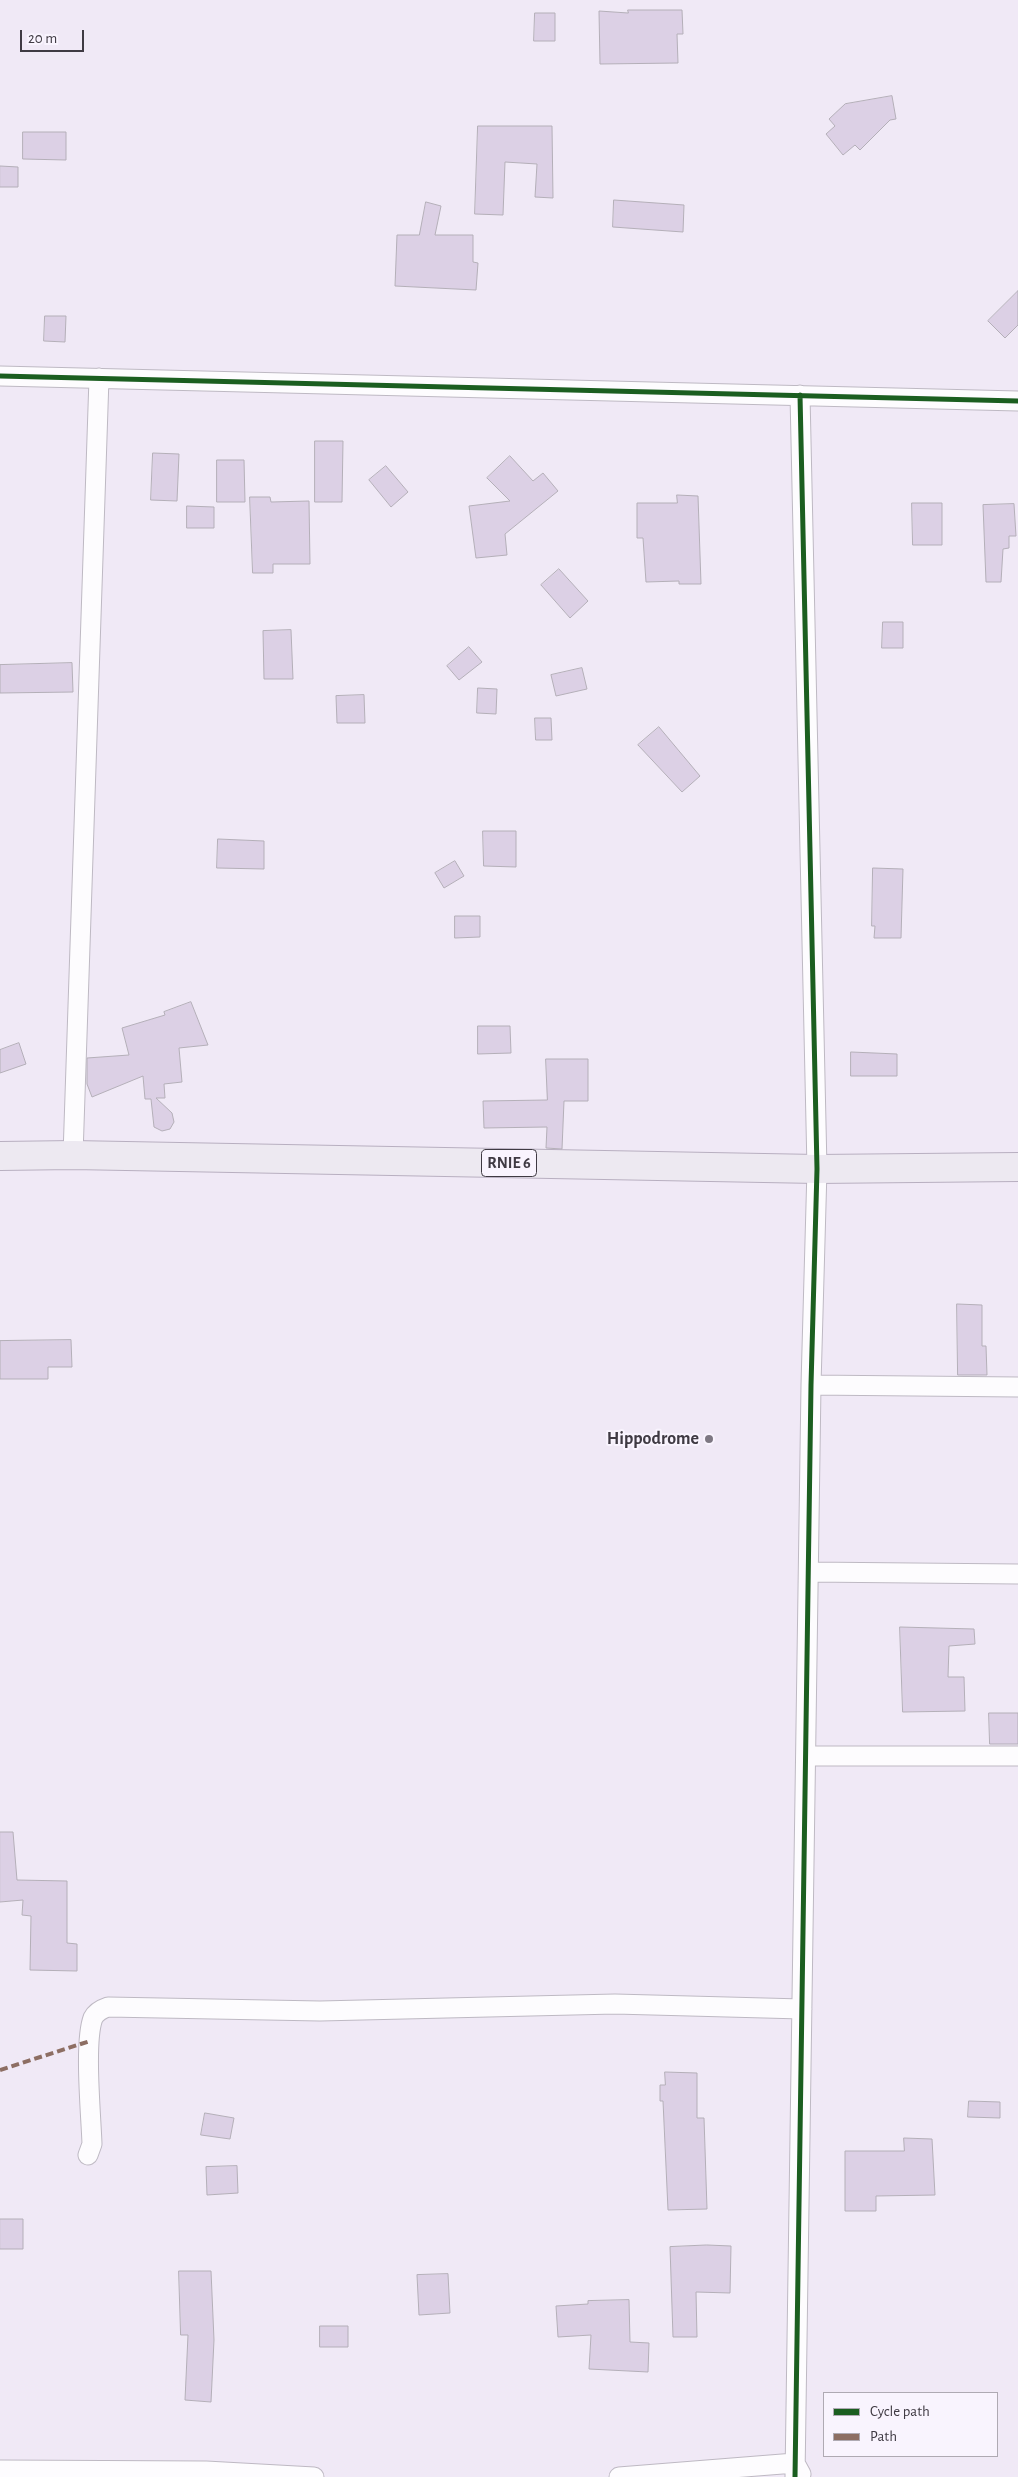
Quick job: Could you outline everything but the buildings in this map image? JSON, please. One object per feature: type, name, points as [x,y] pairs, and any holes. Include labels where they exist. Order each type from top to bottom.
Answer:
[{"type":"main road","name":"RNIE 6","points":[[0,1156],[73,1155],[817,1169],[1018,1167]]},
{"type":"street","points":[[0,376],[1018,401]]},
{"type":"street","points":[[73,1155],[99,378]]},
{"type":"street","points":[[619,2477],[797,2472],[811,1385],[817,1169],[800,395]]},
{"type":"street","points":[[811,1385],[1018,1387]]},
{"type":"street","points":[[809,1572],[1018,1574]]},
{"type":"street","points":[[806,1756],[1018,1756]]},
{"type":"street","points":[[88,2155],[92,2144],[90,2040],[94,2018],[99,2010],[108,2007],[320,2011],[614,2004],[802,2009]]},
{"type":"street","points":[[0,2470],[206,2471],[314,2477]]},
{"type":"marked path","points":[[0,2070],[90,2041]]},
{"type":"cycle path","points":[[0,376],[1018,401]]},
{"type":"cycle path","points":[[795,2477],[811,1385],[817,1169],[800,395]]},
{"type":"place","name":"Hippodrome","points":[[709,1439]]}]
